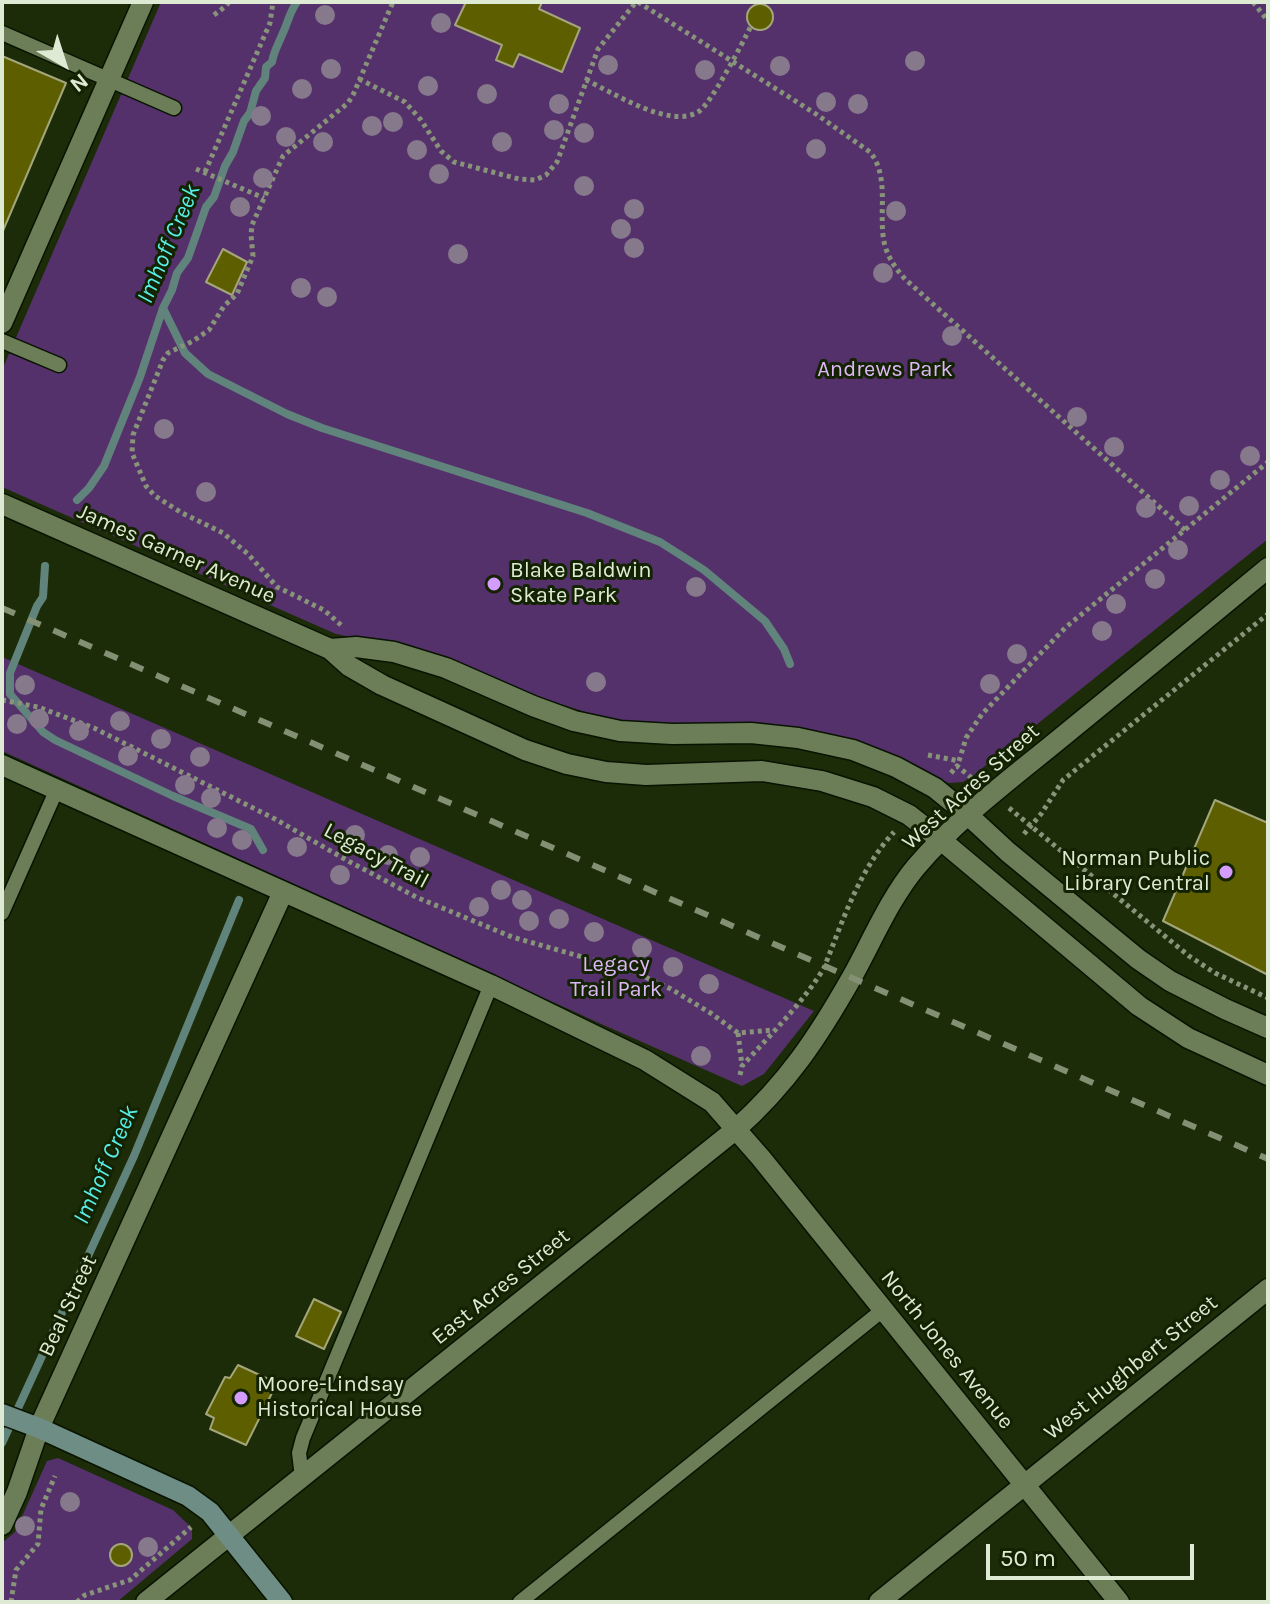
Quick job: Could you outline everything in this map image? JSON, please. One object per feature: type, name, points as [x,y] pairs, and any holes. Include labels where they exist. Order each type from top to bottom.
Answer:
[{"type":"street","points":[[2,323],[143,2]]},
{"type":"street","name":"James Garner Avenue","points":[[2,504],[330,649],[349,666],[382,685],[525,750],[567,764],[606,772],[646,775],[762,771],[822,781],[873,797],[909,815],[941,840],[1139,1006],[1188,1038],[1268,1075]]},
{"type":"street","name":"West Acres Street","points":[[735,1130],[763,1106],[815,1041],[914,868],[968,815],[1268,568]]},
{"type":"street","name":"James Garner Avenue","points":[[330,649],[356,647],[394,652],[446,668],[574,721],[620,731],[751,733],[798,738],[853,750],[896,767],[935,788],[1138,959],[1170,981],[1268,1028]]},
{"type":"street","name":"North Jones Avenue","points":[[2,765],[491,985],[645,1060],[712,1102],[884,1309],[1119,1602]]},
{"type":"street","name":"Beal Street","points":[[6,1518],[17,1492],[32,1425],[283,892]]},
{"type":"street","name":"East Acres Street","points":[[146,1602],[735,1130]]},
{"type":"street","name":"West Hughbert Street","points":[[879,1602],[1267,1293]]},
{"type":"street","points":[[2,1414],[188,1496],[210,1512],[282,1602]]},
{"type":"lane","points":[[2,33],[174,108]]},
{"type":"lane","points":[[2,341],[59,365]]},
{"type":"lane","points":[[2,913],[57,789]]},
{"type":"lane","points":[[302,1477],[299,1453],[303,1438],[491,985]]},
{"type":"lane","points":[[520,1602],[884,1309]]},
{"type":"path","points":[[214,15],[229,2]]},
{"type":"path","points":[[205,172],[270,23],[273,2]]},
{"type":"path","points":[[344,628],[324,610],[277,587],[248,554],[223,533],[155,496],[146,486],[132,453],[133,435],[168,353],[209,330],[224,306],[237,294],[253,256],[252,225],[283,156],[348,103],[393,2]]},
{"type":"path","points":[[359,79],[405,102],[441,151],[454,162],[519,179],[535,180],[546,175],[557,162],[598,49],[637,2],[870,152],[875,158],[881,180],[884,242],[895,268],[1185,530]]},
{"type":"path","points":[[1253,2],[1268,21]]},
{"type":"path","points":[[586,80],[655,113],[685,117],[698,113],[751,26]]},
{"type":"path","points":[[196,169],[264,198]]},
{"type":"path","points":[[946,777],[958,764],[966,738],[982,714],[1073,620],[1268,462]]},
{"type":"path","points":[[1022,836],[1063,780],[1268,614]]},
{"type":"path","name":"Legacy Trail","points":[[2,700],[38,707],[132,746],[275,819],[416,897],[512,937],[632,971],[671,989],[738,1033]]},
{"type":"path","points":[[921,754],[958,764],[970,777]]},
{"type":"path","points":[[1021,818],[1189,956],[1215,973],[1268,998]]},
{"type":"path","points":[[742,1066],[800,1001],[824,968],[856,889],[869,864],[890,836]]},
{"type":"path","points":[[740,1075],[742,1066],[738,1033],[774,1030]]},
{"type":"path","points":[[11,1602],[16,1570],[38,1544],[41,1509],[55,1476]]},
{"type":"path","points":[[77,1602],[85,1595],[130,1580],[180,1535]]},
{"type":"green space","name":"Andrews Park","points":[[161,2],[1268,2],[1268,539],[975,774],[963,782],[949,783],[861,745],[791,727],[610,720],[396,646],[336,634],[2,487],[2,370]]},
{"type":"green space","name":"Legacy Trail Park","points":[[2,657],[814,1011],[764,1074],[742,1086],[2,751]]},
{"type":"green space","points":[[58,1458],[173,1510],[192,1528],[192,1539],[117,1602],[2,1602],[2,1543],[15,1532],[47,1461]]},
{"type":"building","points":[[466,2],[542,2],[539,9],[580,28],[562,72],[519,54],[513,67],[496,60],[502,45],[455,25]]},
{"type":"building","points":[[760,4],[769,8],[773,17],[769,26],[760,30],[751,26],[747,17],[751,8]]},
{"type":"building","points":[[2,56],[66,83],[2,233]]},
{"type":"building","points":[[223,249],[247,262],[232,295],[206,282]]},
{"type":"building","name":"Norman Public Library Central","points":[[1215,800],[1268,823],[1268,975],[1163,921]]},
{"type":"building","points":[[314,1299],[341,1312],[324,1349],[296,1336]]},
{"type":"building","name":"Moore-Lindsay Historical House","points":[[238,1365],[277,1383],[246,1445],[210,1429],[214,1418],[206,1414],[225,1377],[230,1378]]},
{"type":"building","points":[[121,1544],[129,1547],[132,1555],[129,1563],[121,1566],[113,1563],[110,1555],[113,1547]]},
{"type":"waterway","name":"Imhoff Creek","points":[[77,500],[104,466],[177,273],[188,258],[206,207],[214,197],[250,113],[256,91],[265,78],[266,67],[272,62],[297,2]]},
{"type":"waterway","points":[[163,308],[185,353],[208,374],[287,414],[587,513],[660,542],[704,570],[765,621],[790,664]]},
{"type":"waterway","name":"Imhoff Creek","points":[[45,566],[43,597],[10,673],[10,694],[43,732],[55,740],[251,829],[263,850]]},
{"type":"waterway","name":"Imhoff Creek","points":[[2,1443],[134,1156],[239,900]]},
{"type":"railway","points":[[2,608],[1268,1159]]},
{"type":"place","name":"Blake Baldwin Skate Park","points":[[494,584]]},
{"type":"place","name":"Norman Public Library Central","points":[[1226,872]]},
{"type":"place","name":"Moore-Lindsay Historical House","points":[[241,1398]]}]
